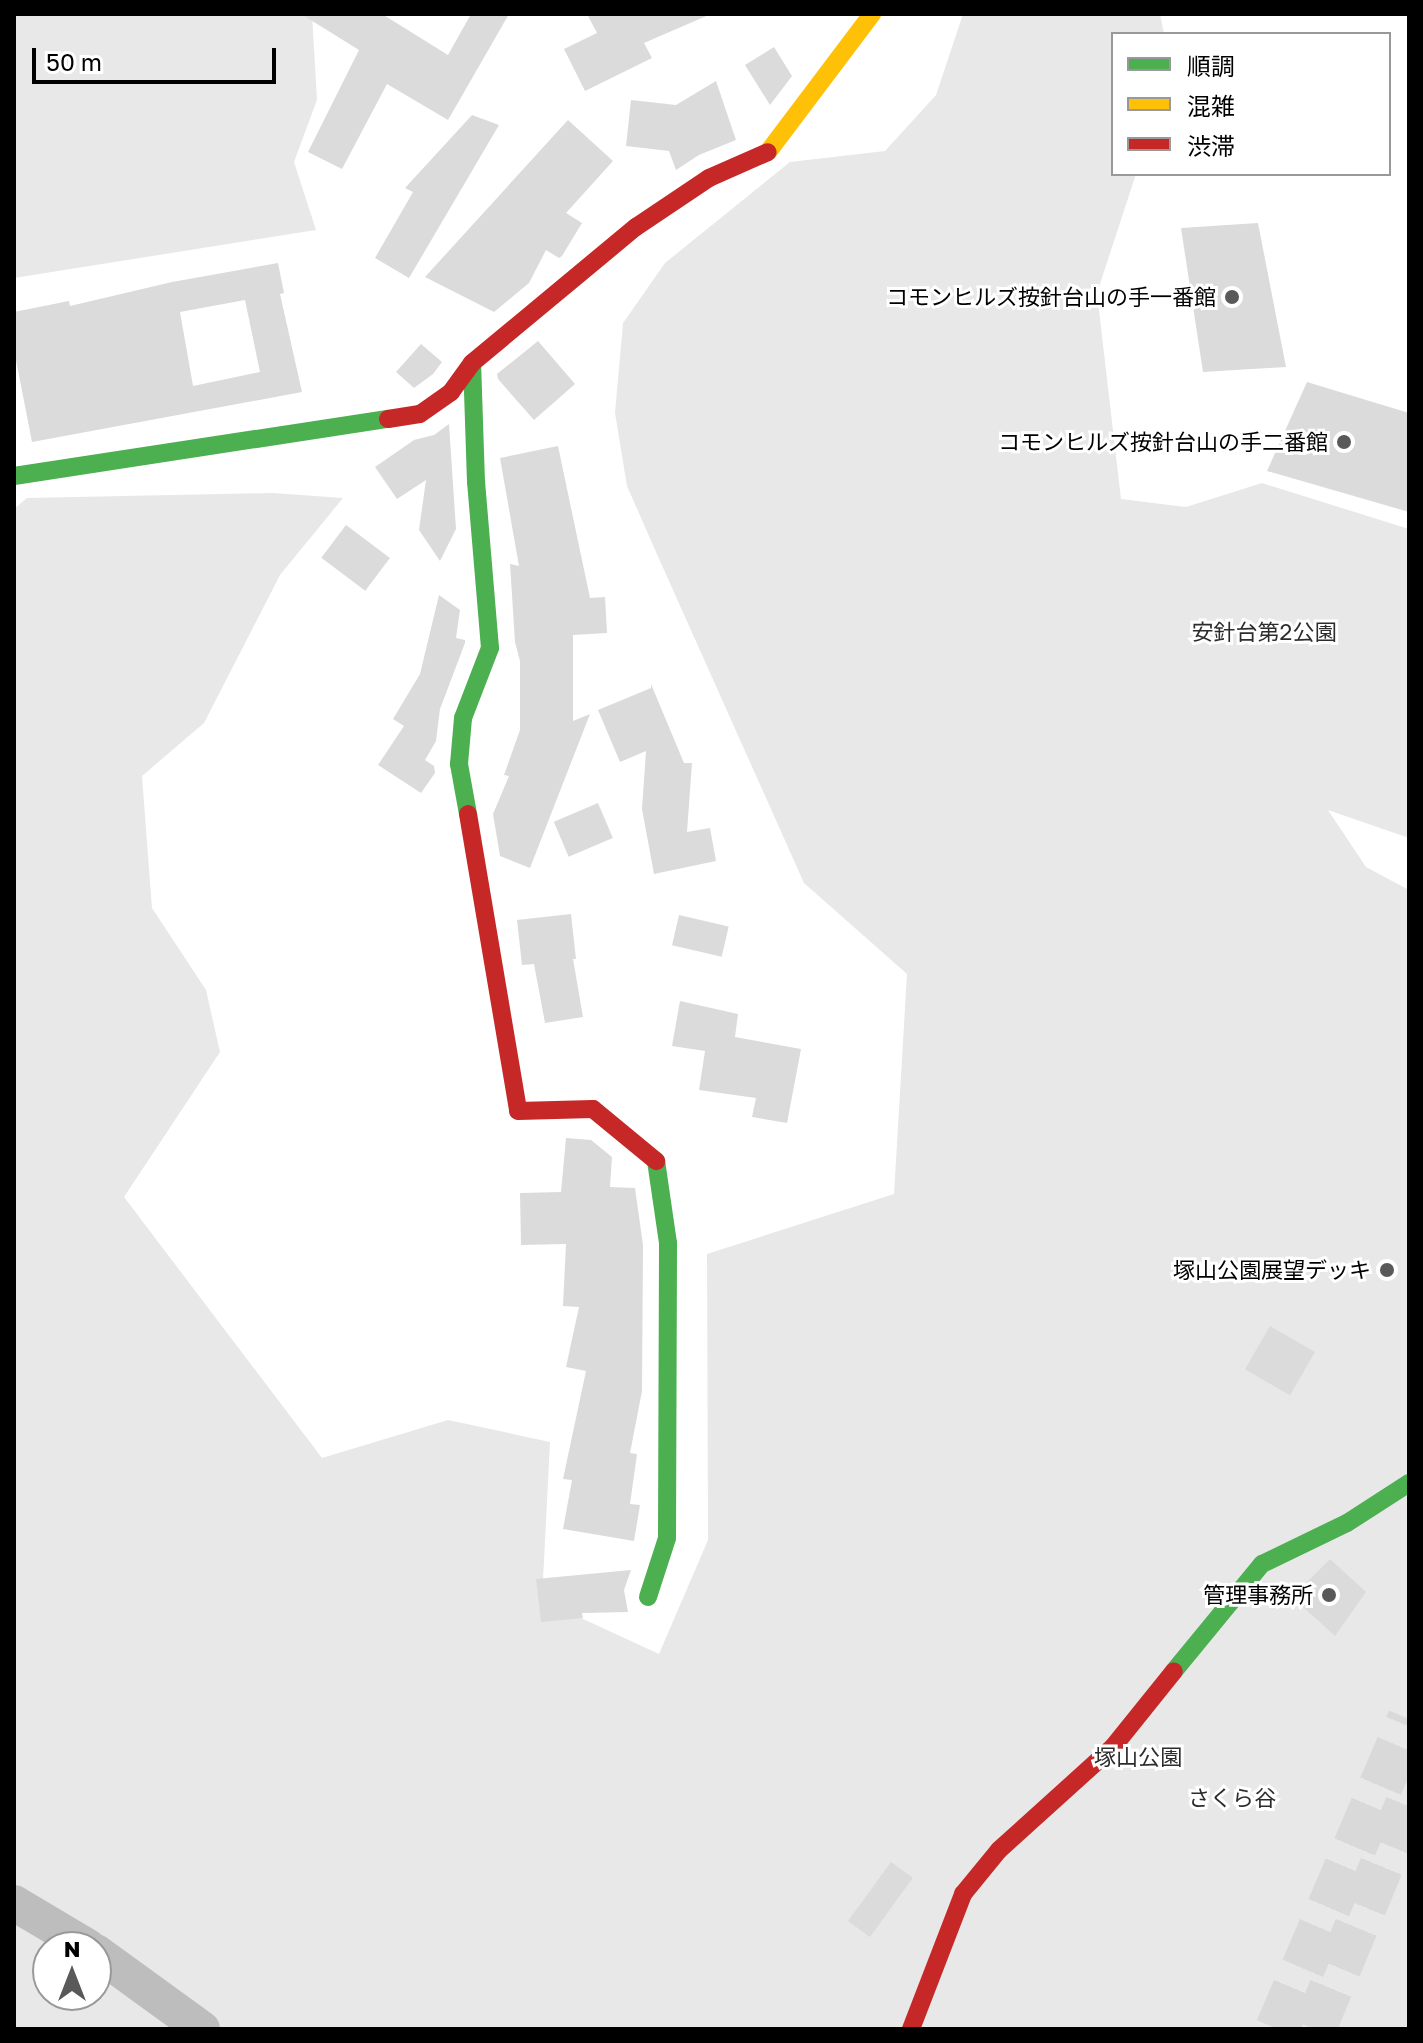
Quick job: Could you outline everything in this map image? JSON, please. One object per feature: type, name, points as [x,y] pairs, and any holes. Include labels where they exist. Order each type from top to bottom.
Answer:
[{"type":"street","points":[[14,476],[420,414],[451,392],[472,363],[636,227],[709,178],[767,154],[840,52],[872,14]]},
{"type":"street","points":[[472,363],[476,482],[490,616],[490,648],[463,718],[459,764],[518,1111],[593,1109],[656,1160],[668,1243],[667,1538],[648,1597]]},
{"type":"street","points":[[911,2029],[963,1894],[999,1850],[1113,1747],[1149,1698],[1200,1642],[1262,1564],[1347,1523],[1409,1483]]},
{"type":"street","points":[[14,1903],[61,1931]]},
{"type":"street","points":[[112,1964],[202,2029]]},
{"type":"green space","points":[[14,14],[312,14],[317,100],[294,162],[316,230],[14,278]]},
{"type":"green space","points":[[963,14],[1160,14],[1164,32],[1111,32],[1111,176],[1135,176],[1097,293],[1121,499],[1186,507],[1262,483],[1409,529],[1409,838],[1328,810],[1366,867],[1409,890],[1409,2029],[14,2029],[14,509],[27,498],[273,493],[343,498],[280,575],[204,723],[142,776],[152,908],[206,990],[220,1052],[124,1197],[322,1458],[448,1420],[550,1442],[542,1600],[659,1654],[708,1540],[707,1254],[894,1194],[907,974],[804,883],[627,486],[615,413],[623,323],[665,263],[790,162],[885,151],[936,95]]},
{"type":"building","points":[[301,14],[382,14],[448,55],[471,14],[509,14],[448,120],[387,84],[342,169],[308,152],[359,50]]},
{"type":"building","points":[[587,14],[711,14],[644,43],[652,58],[585,91],[564,49],[597,33]]},
{"type":"building","points":[[774,47],[792,76],[770,105],[745,65]]},
{"type":"building","points":[[716,81],[736,140],[699,155],[676,170],[669,151],[626,146],[631,100],[676,105]]},
{"type":"building","points":[[472,115],[499,125],[409,278],[375,258],[413,192],[405,188]]},
{"type":"building","points":[[568,120],[613,161],[566,213],[582,223],[562,256],[559,258],[546,250],[529,283],[494,312],[425,277]]},
{"type":"building","name":"コモンヒルズ按針台山の手一番館","points":[[1258,223],[1286,367],[1203,372],[1181,228]]},
{"type":"building","points":[[278,263],[284,293],[280,294],[302,392],[32,442],[14,350],[14,312],[69,301],[70,306],[172,282]],"holes":[[[245,300],[260,372],[193,386],[180,312]]]},
{"type":"building","points":[[538,341],[575,384],[534,420],[497,374]]},
{"type":"building","points":[[421,344],[442,362],[433,374],[414,388],[396,372]]},
{"type":"building","name":"コモンヒルズ按針台山の手二番館","points":[[1307,382],[1409,413],[1409,512],[1267,471]]},
{"type":"building","points":[[449,424],[456,529],[440,561],[419,530],[426,480],[397,499],[375,467],[414,440],[434,435]]},
{"type":"building","points":[[558,446],[590,598],[605,597],[607,633],[573,635],[573,721],[590,714],[530,868],[500,856],[493,814],[509,776],[504,775],[520,730],[520,661],[515,642],[510,564],[519,566],[500,458]]},
{"type":"building","points":[[346,525],[390,558],[365,591],[321,558]]},
{"type":"building","points":[[439,595],[460,610],[456,638],[465,640],[465,643],[440,709],[436,741],[425,760],[434,766],[435,773],[421,793],[378,765],[404,726],[393,719],[420,674]]},
{"type":"building","points":[[651,684],[684,763],[692,763],[687,832],[710,828],[716,861],[654,874],[642,809],[646,751],[620,762],[598,710],[651,688]]},
{"type":"building","points":[[598,803],[613,838],[569,857],[554,822]]},
{"type":"building","points":[[571,914],[576,959],[573,959],[583,1017],[545,1023],[534,964],[522,965],[517,920]]},
{"type":"building","points":[[679,915],[729,926],[722,957],[672,945]]},
{"type":"building","points":[[680,1001],[738,1014],[735,1037],[801,1049],[787,1123],[752,1117],[756,1098],[699,1090],[705,1051],[672,1046]]},
{"type":"building","points":[[566,1138],[591,1140],[612,1157],[610,1187],[635,1188],[643,1245],[642,1391],[630,1453],[637,1454],[630,1504],[640,1505],[634,1541],[563,1529],[572,1480],[563,1479],[586,1371],[566,1367],[579,1307],[563,1306],[566,1244],[521,1245],[520,1193],[561,1192]]},
{"type":"building","points":[[1270,1326],[1315,1352],[1290,1395],[1245,1369]]},
{"type":"building","name":"管理事務所","points":[[1330,1559],[1366,1592],[1335,1636],[1292,1597]]},
{"type":"building","points":[[631,1570],[624,1590],[628,1612],[582,1613],[583,1618],[541,1622],[536,1579]]},
{"type":"building","points":[[891,1862],[913,1878],[870,1937],[848,1921]]},
{"type":"tunnel","points":[[1277,2029],[1409,1719]]},
{"type":"tunnel","points":[[1314,2029],[1409,1800]]},
{"type":"traffic: fast","points":[[468,814],[459,764],[463,718],[490,648],[476,482],[472,363]]},
{"type":"traffic: fast","points":[[14,476],[388,419]]},
{"type":"traffic: fast","points":[[648,1597],[667,1538],[668,1243],[656,1161]]},
{"type":"traffic: fast","points":[[1174,1671],[1262,1564],[1347,1523],[1409,1483]]},
{"type":"traffic: slow","points":[[768,152],[872,14]]},
{"type":"traffic: jam","points":[[388,419],[420,414],[451,392],[472,363],[636,227],[709,178],[768,152]]},
{"type":"traffic: jam","points":[[468,814],[518,1111],[593,1109],[656,1161]]},
{"type":"traffic: jam","points":[[911,2029],[963,1894],[999,1850],[1113,1747],[1174,1671]]},
{"type":"place","name":"コモンヒルズ按針台山の手一番館","points":[[1232,297]]},
{"type":"place","name":"コモンヒルズ按針台山の手二番館","points":[[1344,442]]},
{"type":"place","name":"塚山公園展望デッキ","points":[[1387,1270]]},
{"type":"place","name":"管理事務所","points":[[1329,1595]]},
{"type":"park label","name":"安針台第2公園","points":[[1264,632]]},
{"type":"park label","name":"塚山公園","points":[[1138,1757]]},
{"type":"park label","name":"さくら谷","points":[[1232,1798]]}]
